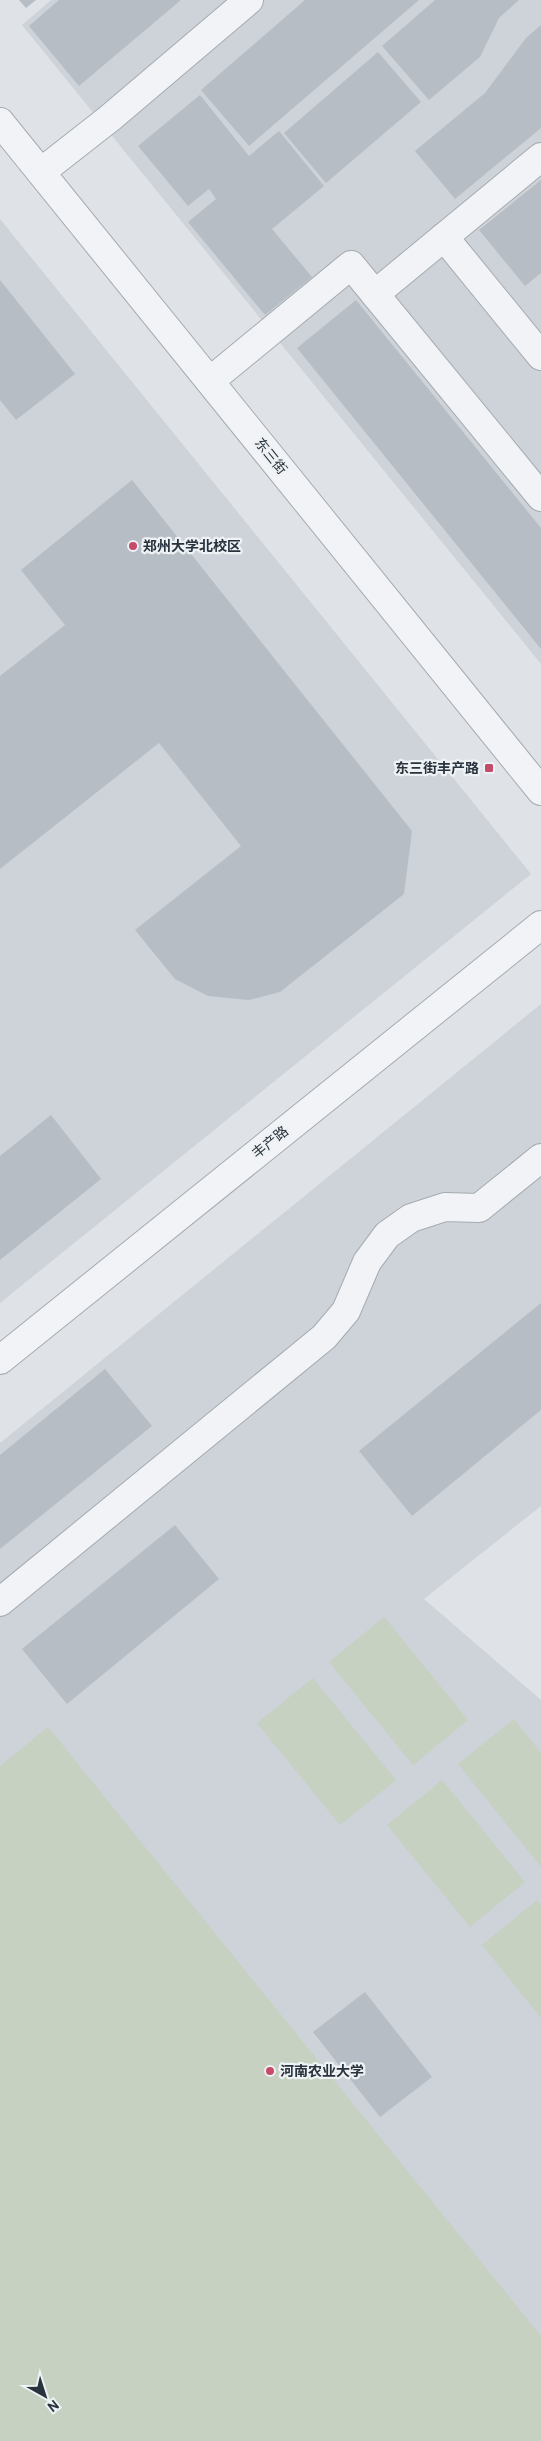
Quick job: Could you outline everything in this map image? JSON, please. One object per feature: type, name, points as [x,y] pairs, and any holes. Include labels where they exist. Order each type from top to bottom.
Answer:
[{"type":"street","points":[[41,172],[110,118],[249,0]]},
{"type":"street","name":"东三街","points":[[0,122],[541,791]]},
{"type":"street","points":[[375,294],[541,157]]},
{"type":"street","points":[[444,237],[541,356]]},
{"type":"street","points":[[210,381],[351,265],[541,497]]},
{"type":"street","name":"丰产路","points":[[0,1360],[541,925]]},
{"type":"street","points":[[0,1602],[324,1337],[346,1311],[367,1262],[388,1235],[411,1218],[445,1207],[479,1208],[541,1158]]},
{"type":"shaded area","points":[[51,0],[541,0],[541,664],[22,25]]},
{"type":"shaded area","name":"郑州大学北校区","points":[[0,219],[531,874],[0,1303]]},
{"type":"shaded area","name":"河南农业大学","points":[[541,1004],[541,1506],[424,1599],[541,1700],[541,2441],[0,2441],[0,1443]]},
{"type":"green space","points":[[384,1617],[468,1720],[413,1765],[329,1662]]},
{"type":"green space","points":[[313,1678],[396,1780],[340,1825],[257,1723]]},
{"type":"green space","points":[[514,1719],[541,1753],[541,1867],[458,1764]]},
{"type":"green space","points":[[48,1727],[541,2336],[541,2441],[0,2441],[0,1766]]},
{"type":"green space","points":[[442,1780],[525,1882],[470,1927],[387,1825]]},
{"type":"green space","points":[[537,1900],[541,1905],[541,2018],[482,1945]]},
{"type":"building","points":[[19,0],[36,0],[26,8]]},
{"type":"building","points":[[59,0],[181,0],[79,86],[29,26]]},
{"type":"building","points":[[305,0],[419,0],[249,146],[201,90]]},
{"type":"building","points":[[435,0],[519,0],[499,18],[480,57],[429,100],[382,46]]},
{"type":"building","points":[[541,25],[541,128],[455,199],[415,151],[485,93],[526,38]]},
{"type":"building","points":[[378,52],[421,102],[326,183],[284,133]]},
{"type":"building","points":[[200,95],[249,156],[279,131],[324,186],[272,229],[312,277],[265,315],[188,222],[216,199],[209,189],[188,206],[138,146]]},
{"type":"building","points":[[541,180],[541,273],[525,286],[479,230]]},
{"type":"building","points":[[0,280],[75,374],[16,420],[0,400]]},
{"type":"building","points":[[356,300],[541,528],[541,649],[297,348]]},
{"type":"building","points":[[132,480],[412,831],[404,894],[280,992],[249,1000],[208,996],[175,979],[135,930],[241,846],[159,743],[0,869],[0,676],[65,625],[21,570]]},
{"type":"building","points":[[51,1115],[101,1179],[0,1260],[0,1156]]},
{"type":"building","points":[[541,1303],[541,1410],[412,1516],[359,1451]]},
{"type":"building","points":[[105,1369],[152,1426],[0,1549],[0,1455]]},
{"type":"building","points":[[175,1525],[219,1579],[67,1704],[22,1649]]},
{"type":"building","points":[[365,1992],[432,2077],[380,2117],[313,2032]]},
{"type":"place","name":"郑州大学北校区","points":[[133,546]]},
{"type":"place","name":"东三街丰产路","points":[[489,768]]},
{"type":"place","name":"河南农业大学","points":[[270,2071]]}]
